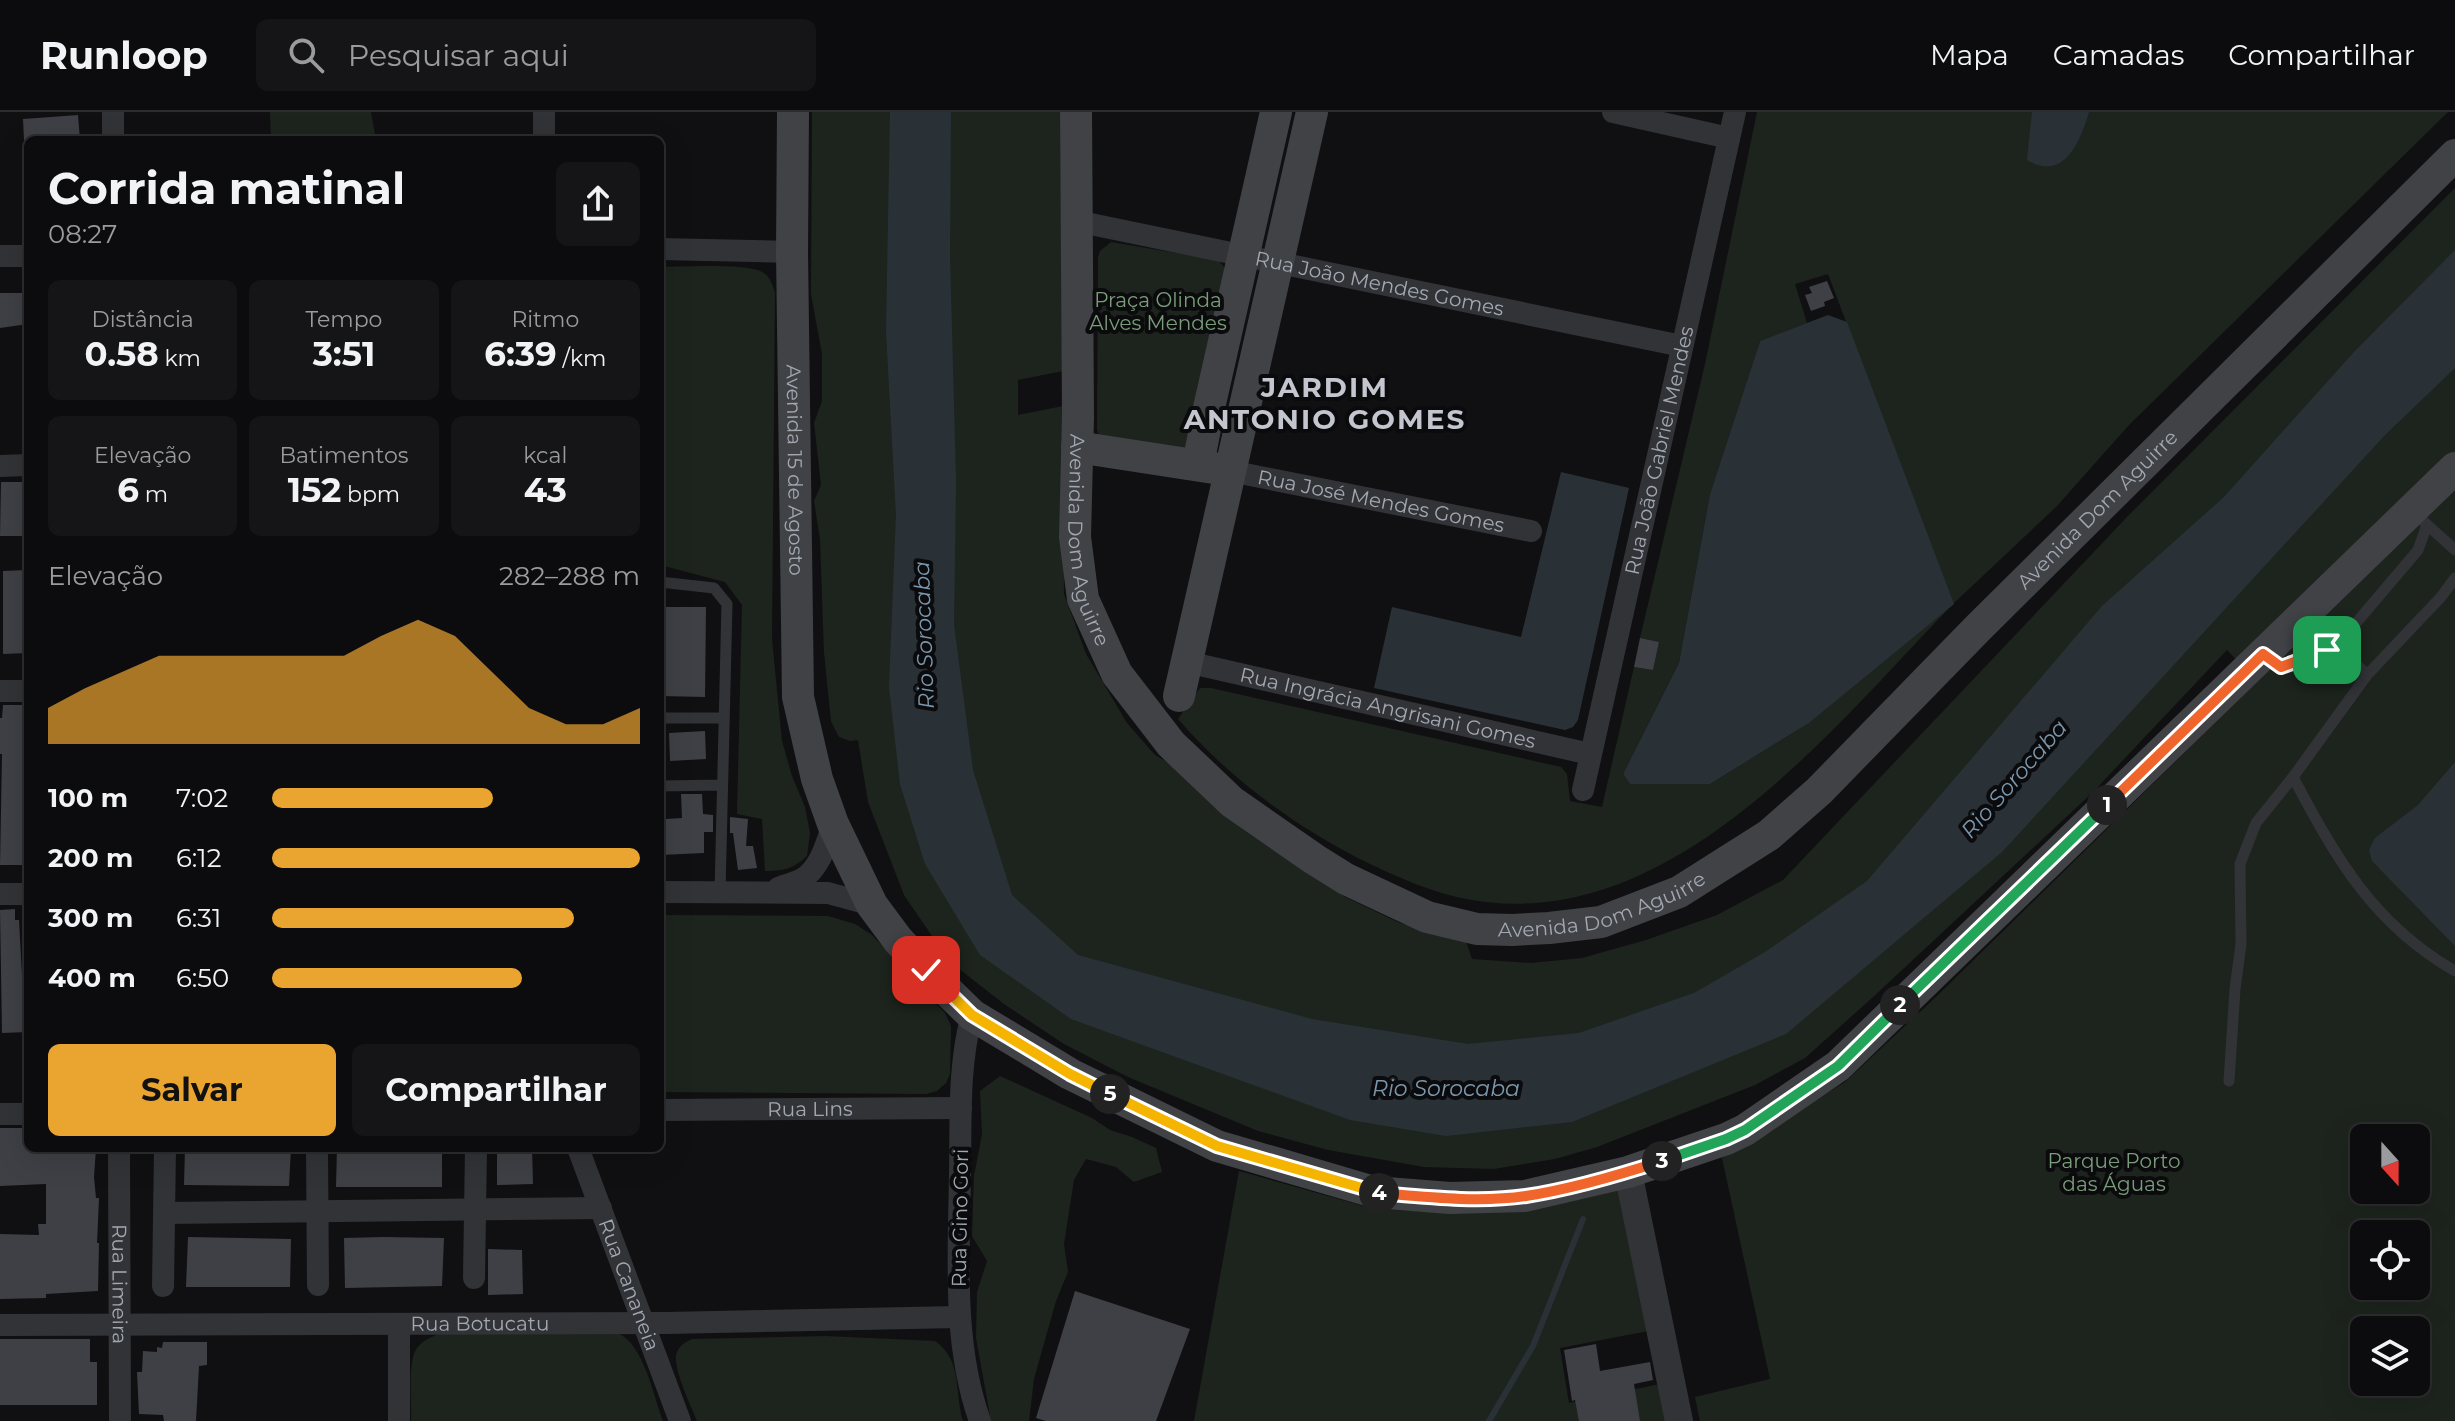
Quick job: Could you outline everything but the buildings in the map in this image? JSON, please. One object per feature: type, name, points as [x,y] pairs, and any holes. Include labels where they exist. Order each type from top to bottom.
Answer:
[{"type":"main road","name":"Avenida 15 de Agosto","points":[[793,112],[798,697],[817,779],[849,882],[898,940],[972,1015],[1070,1074],[1217,1146],[1374,1192],[1450,1198],[1525,1196],[1628,1172],[1716,1143],[1745,1130],[1838,1066],[2263,654],[2419,517],[2455,468]]},
{"type":"main road","name":"Avenida Dom Aguirre","points":[[1076,112],[1075,537],[1083,599],[1117,674],[1171,744],[1232,802],[1346,879],[1427,917],[1477,929],[1549,928],[1601,922],[1679,892],[1769,835],[1819,791],[1979,627],[2455,155]]},
{"type":"main road","points":[[1198,465],[1276,112]]},
{"type":"main road","points":[[1179,696],[1312,112]]},
{"type":"main road","points":[[1077,447],[1230,471]]},
{"type":"street","points":[[113,112],[113,136]]},
{"type":"street","points":[[544,112],[544,136]]},
{"type":"street","points":[[1613,112],[1729,138]]},
{"type":"street","name":"Rua João Gabriel Mendes","points":[[1583,790],[1735,112]]},
{"type":"street","name":"Rua João Mendes Gomes","points":[[1076,221],[1682,346]]},
{"type":"street","points":[[664,249],[792,252]]},
{"type":"street","points":[[0,256],[24,256]]},
{"type":"street","points":[[0,466],[24,465]]},
{"type":"street","name":"Rua José Mendes Gomes","points":[[1230,471],[1531,531]]},
{"type":"street","name":"Rua Ingrácia Angrisani Gomes","points":[[1187,662],[1590,754]]},
{"type":"street","points":[[0,691],[24,691]]},
{"type":"street","points":[[804,879],[819,859],[833,824]]},
{"type":"street","points":[[766,892],[804,879],[849,882]]},
{"type":"street","points":[[664,892],[766,892],[849,882]]},
{"type":"street","points":[[0,894],[24,894]]},
{"type":"street","name":"Rua Gino Gori","points":[[972,1015],[966,1035],[961,1108],[958,1317],[974,1406],[980,1421]]},
{"type":"street","name":"Rua Lins","points":[[664,1110],[961,1108]]},
{"type":"street","points":[[0,1114],[24,1114]]},
{"type":"street","name":"Rua Limeira","points":[[119,1152],[120,1421]]},
{"type":"street","points":[[163,1286],[165,1152]]},
{"type":"street","points":[[317,1152],[318,1285]]},
{"type":"street","points":[[474,1278],[476,1152]]},
{"type":"street","name":"Rua Cananeia","points":[[580,1152],[680,1421]]},
{"type":"street","points":[[1628,1172],[1679,1421]]},
{"type":"street","points":[[164,1213],[601,1208]]},
{"type":"street","name":"Rua Botucatu","points":[[0,1325],[643,1323],[958,1317]]},
{"type":"street","points":[[399,1324],[399,1421]]},
{"type":"lane","points":[[2419,517],[2455,550]]},
{"type":"lane","points":[[2263,654],[2281,667],[2336,644],[2418,550],[2419,517]]},
{"type":"lane","points":[[2229,1081],[2241,944],[2240,864],[2256,823],[2367,675],[2455,578]]},
{"type":"lane","points":[[664,582],[714,588],[727,604],[720,892]]},
{"type":"lane","points":[[2336,644],[2367,675]]},
{"type":"lane","points":[[664,718],[724,718]]},
{"type":"lane","points":[[2293,777],[2330,846],[2369,901],[2424,953],[2455,971]]},
{"type":"lane","points":[[664,786],[722,785]]},
{"type":"green space","points":[[270,112],[371,112],[375,136],[271,136]]},
{"type":"green space","points":[[812,112],[1060,112],[1063,371],[1018,380],[1018,415],[1063,406],[1064,594],[1086,654],[1127,723],[1155,755],[1180,769],[1345,897],[1400,923],[1466,941],[1472,959],[1531,963],[1582,958],[1717,915],[1783,880],[2127,517],[2455,188],[2455,456],[2242,666],[2227,650],[2092,793],[1805,1058],[1755,1085],[1597,1147],[1555,1159],[1494,1169],[1424,1167],[1328,1150],[1258,1131],[1128,1077],[1064,1044],[1004,1004],[949,961],[904,895],[868,802],[858,740],[839,737],[831,721],[824,653],[820,539],[814,501],[821,485],[814,423],[822,401],[822,354],[811,294]]},
{"type":"green space","points":[[1757,112],[2448,112],[2129,425],[2057,506],[1953,604],[1796,765],[1737,816],[1673,858],[1606,888],[1536,903],[1461,898],[1438,892],[1370,864],[1317,835],[1243,782],[1178,719],[1200,688],[1561,767],[1567,774],[1570,801],[1602,807],[1634,667],[1653,670],[1659,642],[1640,638],[1705,364]],"holes":[[[1828,274],[1953,604],[1809,723],[1710,784],[1630,784],[1623,774],[1679,663],[1710,494],[1760,341],[1807,323],[1795,284]]]},
{"type":"green space","name":"Praça Olinda Alves Mendes","points":[[1111,242],[1218,260],[1226,269],[1191,442],[1182,453],[1101,443],[1097,429],[1098,257],[1100,251]]},
{"type":"green space","points":[[728,266],[754,269],[767,276],[775,292],[772,639],[782,741],[805,807],[810,833],[807,856],[783,870],[765,871],[762,819],[737,814],[742,605],[725,582],[664,566],[664,267]]},
{"type":"green space","name":"Parque Porto das Águas","points":[[2455,487],[2455,1421],[1700,1421],[1695,1397],[1770,1379],[1722,1158],[1845,1082],[1936,997]]},
{"type":"green space","points":[[664,915],[828,916],[855,924],[872,935],[945,1013],[951,1026],[950,1074],[937,1091],[926,1094],[664,1092]]},
{"type":"green space","points":[[1000,1076],[1092,1118],[1110,1130],[1156,1148],[1162,1172],[1134,1182],[1116,1167],[1086,1159],[1074,1180],[1064,1244],[1068,1272],[1056,1301],[1034,1379],[1029,1421],[991,1421],[976,1338],[977,1292],[987,1261],[972,1236],[974,1176],[982,1134],[980,1091]]},
{"type":"green space","points":[[1239,1171],[1374,1209],[1456,1213],[1610,1182],[1621,1192],[1648,1331],[1560,1348],[1569,1403],[1660,1384],[1668,1421],[1194,1421]]},
{"type":"green space","points":[[445,1331],[618,1333],[635,1348],[641,1359],[663,1421],[411,1421],[414,1354],[422,1342]]},
{"type":"green space","points":[[825,1336],[935,1341],[944,1349],[954,1367],[963,1421],[697,1421],[677,1366],[677,1352],[685,1343],[692,1339]]},
{"type":"water","name":"Rio Sorocaba","points":[[890,112],[951,112],[950,256],[956,482],[954,625],[973,770],[1012,895],[1078,955],[1312,1019],[1468,1044],[1579,1033],[1694,993],[1765,952],[1867,881],[2102,606],[2224,497],[2354,352],[2455,250],[2455,368],[2385,435],[2002,852],[1786,1034],[1572,1122],[1446,1136],[1350,1120],[1071,1019],[980,955],[925,864],[900,784],[889,687],[896,515],[886,331]]},
{"type":"water","points":[[2032,112],[2089,112],[2075,146],[2061,162],[2051,166],[2027,160]]},
{"type":"water","points":[[1828,315],[1847,322],[1954,604],[1809,723],[1710,784],[1630,784],[1623,774],[1679,663],[1710,494],[1760,341]]},
{"type":"water","points":[[1561,472],[1629,488],[1578,720],[1573,727],[1565,730],[1374,688],[1392,607],[1521,637]]},
{"type":"water","points":[[2455,762],[2455,946],[2372,861],[2369,850],[2375,838],[2418,805]]},
{"type":"waterway","points":[[1489,1421],[1533,1346],[1583,1219]]},
{"type":"district","name":"JARDIM ANTONIO GOMES","points":[[1325,403]]},
{"type":"route","points":[[926,970],[972,1015],[1070,1074],[1217,1146],[1374,1192],[1450,1198],[1525,1196],[1628,1172],[1745,1130],[1838,1066],[2263,654],[2281,667],[2327,650]]}]
